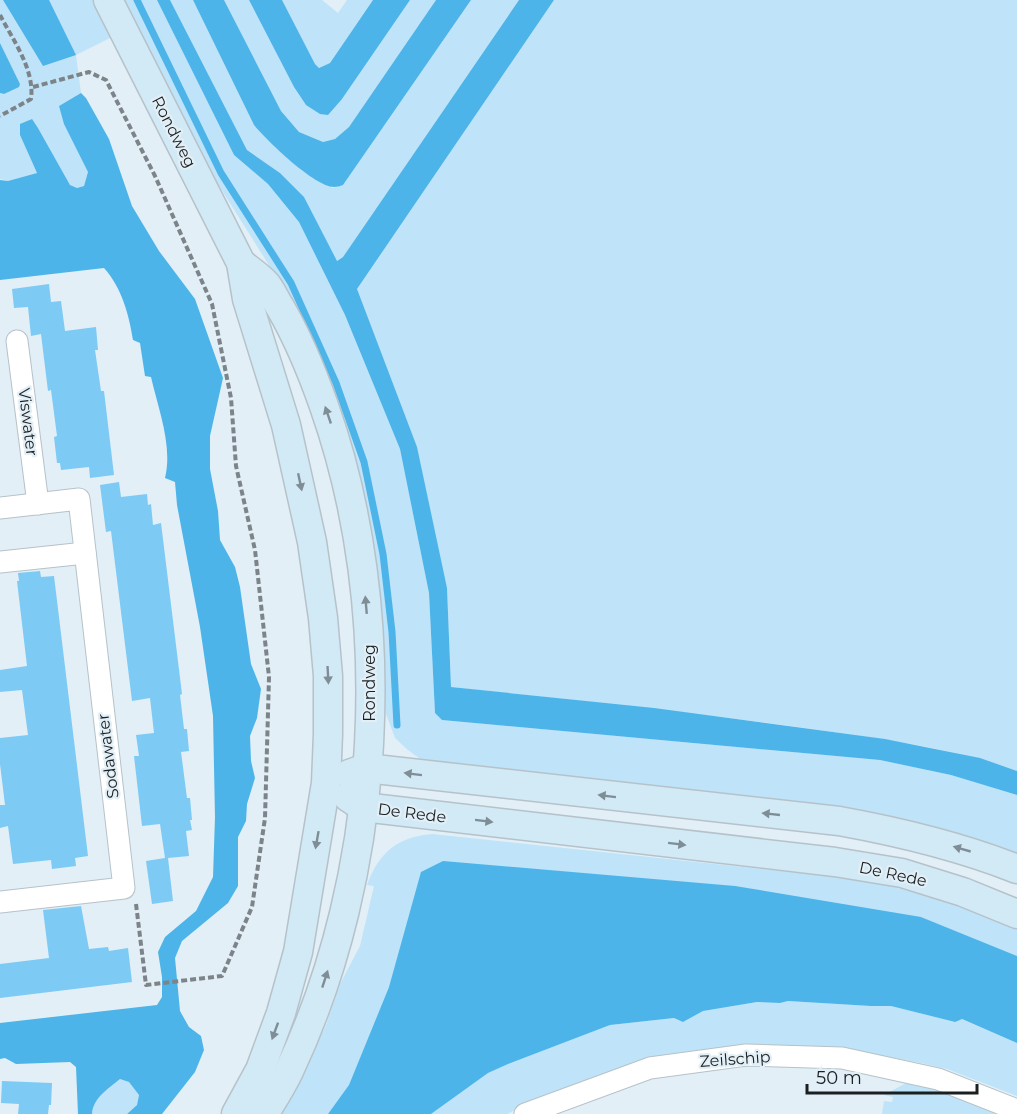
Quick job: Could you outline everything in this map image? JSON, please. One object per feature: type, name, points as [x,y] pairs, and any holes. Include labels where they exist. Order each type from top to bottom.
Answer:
[{"type":"main road","name":"Rondweg","points":[[108,0],[241,263],[247,299],[286,425],[312,542],[323,618],[328,676],[326,783],[298,952],[281,1013],[260,1070],[236,1114]]},
{"type":"main road","name":"Rondweg","points":[[241,263],[267,284],[289,322],[334,434],[353,512],[366,606],[370,701],[363,807],[344,912],[326,976],[289,1072],[264,1114]]},
{"type":"main road","points":[[326,783],[366,768],[839,821],[909,834],[979,854],[1017,869]]},
{"type":"main road","name":"De Rede","points":[[326,783],[363,807],[835,862],[902,873],[963,892],[1017,914]]},
{"type":"street","name":"Viswater","points":[[17,341],[38,504]]},
{"type":"street","name":"Sodawater","points":[[38,504],[79,499],[124,888]]},
{"type":"street","points":[[0,508],[38,504]]},
{"type":"street","points":[[0,562],[85,553]]},
{"type":"street","points":[[0,902],[124,888]]},
{"type":"street","name":"Zeilschip","points":[[525,1114],[650,1068],[746,1055],[842,1058],[938,1080],[1017,1110]]},
{"type":"path","points":[[0,15],[20,51],[33,87],[31,99],[0,116]]},
{"type":"path","points":[[33,87],[89,72],[106,80],[155,176],[212,304],[231,398],[236,466],[255,550],[270,677],[265,818],[252,907],[222,976],[146,985],[135,896],[124,888]]},
{"type":"shaded area","points":[[0,0],[3,0],[43,66],[49,0],[98,0],[116,35],[76,55],[81,93],[59,106],[88,172],[84,186],[77,188],[70,185],[31,119],[20,135],[37,173],[8,181],[0,179],[0,93],[4,94],[20,84],[0,43]]},
{"type":"shaded area","points":[[122,0],[157,0],[234,155],[268,184],[299,222],[345,315],[400,449],[429,593],[435,713],[442,720],[880,760],[951,775],[1017,795],[1017,855],[928,827],[836,806],[444,768],[423,761],[395,738],[386,714],[378,574],[343,430],[272,270],[209,170]]},
{"type":"shaded area","points":[[170,0],[193,0],[254,125],[290,160],[333,188],[343,185],[471,0],[519,0],[343,257],[336,261],[304,197],[280,173],[247,150]]},
{"type":"shaded area","points":[[224,0],[249,0],[294,87],[306,105],[342,99],[410,0],[436,0],[349,127],[335,139],[323,142],[299,132],[281,111]]},
{"type":"shaded area","points":[[282,0],[322,0],[338,13],[347,0],[373,0],[330,63],[319,68]]},
{"type":"shaded area","points":[[554,0],[1017,0],[1017,771],[933,748],[876,738],[705,715],[451,687],[447,588],[357,289]]},
{"type":"shaded area","points":[[432,834],[856,879],[890,886],[957,904],[1017,928],[1017,956],[921,917],[389,987],[349,1086],[328,1114],[273,1114],[315,1047],[326,1025],[341,982],[360,946],[374,886],[367,885],[377,864],[391,848],[400,843]]},
{"type":"shaded area","points":[[788,1001],[891,1006],[954,1022],[961,1019],[1017,1043],[1017,1096],[947,1069],[921,1063],[873,1054],[770,1049],[528,1104],[507,1114],[431,1114],[488,1073],[610,1025],[674,1018],[683,1022],[703,1011],[757,1002]]},
{"type":"shaded area","points":[[120,1079],[129,1082],[139,1095],[137,1105],[127,1114],[92,1114],[98,1099]]},
{"type":"shaded area","points":[[908,1082],[939,1090],[1003,1114],[882,1114],[884,1101],[892,1102],[893,1097],[884,1095]]},
{"type":"water","points":[[3,0],[49,0],[76,55],[43,66]]},
{"type":"water","points":[[157,0],[170,0],[247,150],[280,173],[304,197],[337,261],[343,257],[519,0],[554,0],[357,289],[417,447],[447,588],[451,687],[654,708],[885,739],[980,758],[1017,771],[1017,795],[951,775],[880,760],[442,720],[435,713],[429,593],[400,449],[345,315],[299,222],[268,184],[234,155]]},
{"type":"water","points":[[193,0],[224,0],[281,111],[299,132],[323,142],[335,139],[349,127],[436,0],[471,0],[343,185],[334,187],[326,185],[304,171],[254,125]]},
{"type":"water","points":[[249,0],[282,0],[319,68],[330,63],[373,0],[410,0],[342,99],[328,115],[320,114],[306,105],[294,87]]},
{"type":"water","points":[[0,43],[20,84],[19,87],[4,94],[0,93]]},
{"type":"water","points":[[81,93],[109,139],[132,206],[159,251],[195,299],[223,378],[210,436],[210,469],[218,511],[220,540],[235,567],[251,664],[261,689],[257,718],[250,736],[251,761],[255,778],[247,804],[246,821],[238,837],[238,886],[228,903],[182,941],[175,958],[180,1011],[189,1027],[201,1036],[204,1050],[195,1072],[162,1114],[127,1114],[137,1105],[139,1095],[129,1082],[120,1079],[98,1099],[92,1114],[78,1114],[76,1067],[70,1062],[16,1064],[5,1058],[0,1059],[0,1023],[157,1005],[162,997],[158,952],[165,937],[196,911],[213,877],[215,817],[213,716],[175,482],[165,478],[167,453],[164,427],[151,377],[145,376],[140,343],[133,340],[124,302],[116,284],[104,268],[0,280],[0,180],[8,181],[37,173],[20,135],[20,124],[32,119],[70,185],[77,188],[84,186],[88,172],[64,124],[59,106]]},
{"type":"water","points":[[443,861],[735,886],[921,917],[1017,956],[1017,1043],[962,1019],[955,1022],[891,1006],[788,1001],[757,1002],[703,1011],[683,1022],[674,1018],[610,1025],[488,1073],[431,1114],[328,1114],[349,1085],[389,987],[421,872]]},
{"type":"building","points":[[49,284],[51,302],[61,301],[65,331],[96,327],[98,350],[95,350],[101,391],[104,391],[114,475],[90,478],[89,467],[61,470],[60,463],[57,463],[54,437],[57,436],[51,390],[48,391],[41,334],[31,336],[28,307],[14,308],[12,289]]},
{"type":"building","points":[[119,482],[121,497],[147,494],[148,505],[151,504],[153,525],[161,523],[182,694],[180,695],[184,729],[187,729],[189,751],[181,752],[192,820],[190,820],[192,830],[186,831],[189,856],[168,858],[173,901],[152,904],[146,861],[165,858],[160,824],[142,826],[134,756],[139,756],[136,735],[154,733],[150,698],[132,701],[111,531],[106,532],[100,485]]},
{"type":"building","points":[[40,571],[41,577],[54,576],[88,856],[75,858],[76,866],[52,869],[51,860],[13,864],[8,826],[0,828],[0,805],[5,805],[0,764],[0,738],[28,735],[22,690],[0,692],[0,670],[27,666],[18,573]]},
{"type":"building","points":[[81,906],[89,949],[108,947],[109,951],[128,948],[132,982],[0,998],[0,964],[49,958],[43,910]]},
{"type":"building","points":[[2,1081],[52,1083],[51,1105],[49,1105],[48,1114],[18,1114],[19,1104],[1,1103]]},
{"type":"waterway","points":[[137,0],[221,173],[291,283],[336,383],[364,462],[383,554],[392,632],[397,725]]}]
